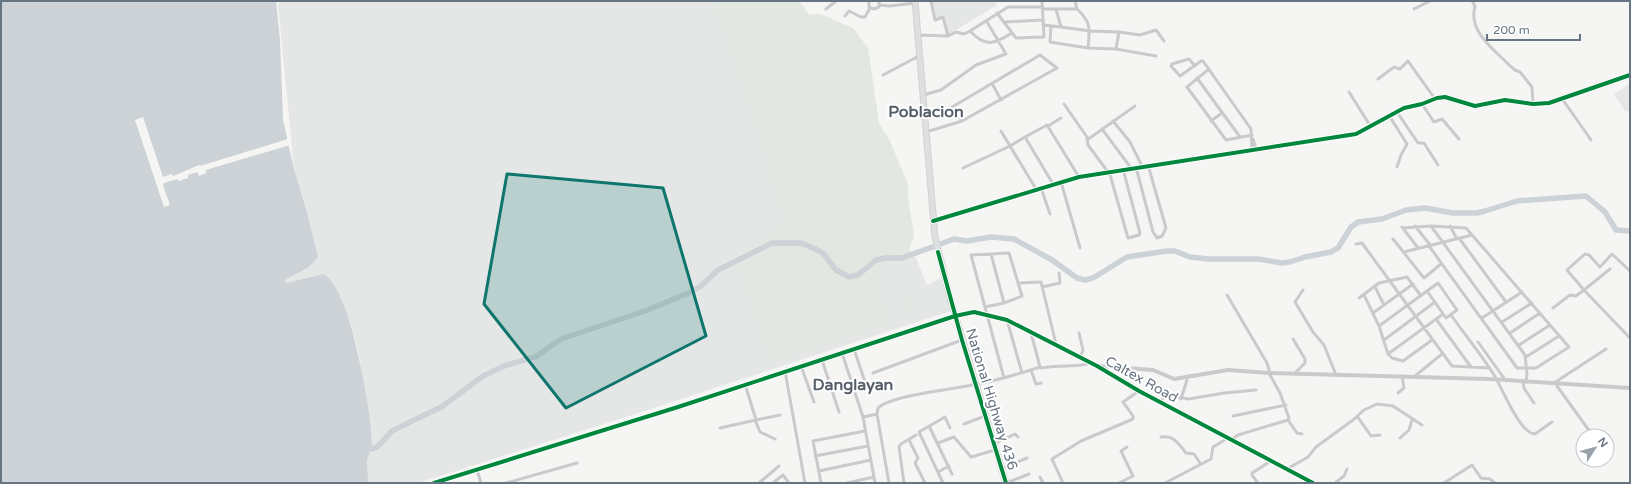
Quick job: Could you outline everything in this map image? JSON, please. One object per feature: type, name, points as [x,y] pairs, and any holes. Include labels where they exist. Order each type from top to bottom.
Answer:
[{"type":"main road","name":"National Highway 436","points":[[915,2],[935,237],[955,316],[1006,483]]},
{"type":"street","points":[[826,9],[836,1]]},
{"type":"street","points":[[844,16],[849,11],[861,17],[865,17],[870,8],[869,1]]},
{"type":"street","points":[[878,1],[879,5]]},
{"type":"street","points":[[931,1],[935,20],[943,17],[948,36]]},
{"type":"street","points":[[997,13],[1016,38],[1044,38],[1042,1]]},
{"type":"street","points":[[1075,1],[1077,9],[1088,19],[1090,31],[1088,48]]},
{"type":"street","points":[[1414,9],[1430,1]]},
{"type":"street","points":[[1472,1],[1475,6],[1473,15],[1476,30],[1509,65],[1520,72],[1525,78],[1534,90],[1533,104]]},
{"type":"street","points":[[870,8],[876,9],[879,5],[890,6],[915,2]]},
{"type":"street","points":[[917,35],[948,36],[956,32],[964,34],[987,22],[997,13],[1008,7],[1077,9]]},
{"type":"street","points":[[1056,9],[1061,27]]},
{"type":"street","points":[[1005,22],[1042,20]]},
{"type":"street","points":[[923,95],[941,90],[976,65],[1006,54],[987,22]]},
{"type":"street","points":[[1043,25],[1090,31],[1140,34],[1155,30],[1164,41]]},
{"type":"street","points":[[1051,26],[1050,42],[1088,48],[1116,49],[1156,56]]},
{"type":"street","points":[[970,31],[982,42],[992,43],[999,41],[1012,33]]},
{"type":"street","points":[[1116,49],[1119,32]]},
{"type":"street","points":[[925,118],[942,113],[954,107],[993,85],[1040,55],[1057,68],[962,121],[926,132]]},
{"type":"street","points":[[883,75],[919,56]]},
{"type":"street","points":[[1195,66],[1189,59],[1172,64],[1171,66],[1180,76],[1195,66],[1202,61],[1251,129],[1254,149]]},
{"type":"street","points":[[1378,79],[1394,67],[1400,69],[1408,61],[1435,99]]},
{"type":"street","points":[[1209,69],[1187,87],[1226,140],[1252,135]]},
{"type":"street","points":[[933,221],[1079,176],[1349,136],[1371,127],[1404,108],[1435,99],[1445,97],[1475,106],[1505,100],[1533,104],[1563,100],[1630,75]]},
{"type":"street","points":[[1197,78],[1240,137]]},
{"type":"street","points":[[993,85],[1001,100]]},
{"type":"street","points":[[1350,92],[1371,127]]},
{"type":"street","points":[[1563,100],[1591,140]]},
{"type":"street","points":[[1064,104],[1087,137],[1088,145],[1109,172],[1128,238],[1140,234],[1122,170]]},
{"type":"street","points":[[1422,104],[1434,122],[1442,119],[1459,139]]},
{"type":"street","points":[[1087,140],[1134,106]]},
{"type":"street","points":[[954,107],[962,121]]},
{"type":"street","points":[[1397,112],[1418,143],[1424,143],[1438,165]]},
{"type":"street","points":[[1211,121],[1222,113]]},
{"type":"street","points":[[1390,117],[1407,144],[1397,167]]},
{"type":"street","points":[[963,168],[1010,146],[1061,118]]},
{"type":"street","points":[[1113,121],[1130,142],[1142,166]]},
{"type":"street","points":[[1048,126],[1079,176]]},
{"type":"street","points":[[1102,129],[1131,168]]},
{"type":"street","points":[[1001,131],[1036,189]]},
{"type":"street","points":[[1025,137],[1053,184]]},
{"type":"street","points":[[1136,167],[1153,232],[1157,238],[1162,236],[1166,228],[1148,165]]},
{"type":"street","points":[[1061,182],[1080,248]]},
{"type":"street","points":[[1041,188],[1050,214]]},
{"type":"street","points":[[1415,226],[1517,368],[1536,368],[1569,347],[1463,226],[1415,226],[1402,228],[1418,248]]},
{"type":"street","points":[[1431,226],[1519,345],[1526,357],[1527,368],[1524,388],[1534,403]]},
{"type":"street","points":[[1450,226],[1506,302]]},
{"type":"street","points":[[1404,252],[1472,235]]},
{"type":"street","points":[[1393,239],[1424,278],[1441,264]]},
{"type":"street","points":[[1356,244],[1362,243],[1442,354],[1454,367],[1490,368]]},
{"type":"street","points":[[990,254],[1004,303]]},
{"type":"street","points":[[985,307],[1004,303],[1021,297],[1019,283],[1010,254],[970,255],[1004,378]]},
{"type":"street","points":[[1630,270],[1612,254],[1600,267],[1589,255],[1585,254],[1568,270],[1584,290],[1630,338]]},
{"type":"street","points":[[1554,308],[1570,295],[1576,296],[1610,269]]},
{"type":"street","points":[[1042,287],[1060,283],[1059,273]]},
{"type":"street","points":[[1359,298],[1379,284],[1407,277],[1421,296]]},
{"type":"street","points":[[1019,283],[1040,281],[1056,344]]},
{"type":"street","points":[[1379,326],[1421,296],[1427,291],[1438,283],[1457,310],[1446,318],[1427,291]]},
{"type":"street","points":[[1373,313],[1413,284]]},
{"type":"street","points":[[1375,287],[1384,305]]},
{"type":"street","points":[[1302,290],[1295,302],[1313,332],[1324,345],[1336,374]]},
{"type":"street","points":[[1482,318],[1522,292]]},
{"type":"street","points":[[1227,295],[1267,363],[1269,373],[1290,415],[1288,420]]},
{"type":"street","points":[[1364,295],[1379,326],[1388,354],[1392,358],[1403,362],[1432,340]]},
{"type":"street","points":[[1384,340],[1435,302]]},
{"type":"street","points":[[1502,322],[1532,303]]},
{"type":"street","name":"Caltex Road","points":[[955,316],[974,312],[1007,320],[1056,344],[1160,403],[1313,483]]},
{"type":"street","points":[[1510,333],[1540,313]]},
{"type":"street","points":[[1388,354],[1443,314]]},
{"type":"street","points":[[1451,315],[1490,368],[1512,411],[1532,434],[1535,434],[1552,422]]},
{"type":"street","points":[[434,483],[822,360],[955,316]]},
{"type":"street","points":[[1436,319],[1471,367]]},
{"type":"street","points":[[1007,320],[1022,373]]},
{"type":"street","points":[[1519,345],[1550,324]]},
{"type":"street","points":[[1031,333],[1040,367]]},
{"type":"street","points":[[1079,333],[1083,350],[1080,357]]},
{"type":"street","points":[[1526,357],[1559,336]]},
{"type":"street","points":[[1293,339],[1305,359],[1305,363],[1295,373]]},
{"type":"street","points":[[873,373],[962,340]]},
{"type":"street","points":[[1478,342],[1506,381]]},
{"type":"street","points":[[854,349],[865,382]]},
{"type":"street","points":[[1555,383],[1606,349]]},
{"type":"street","points":[[842,353],[863,417],[875,483]]},
{"type":"street","points":[[1415,376],[1442,354]]},
{"type":"street","points":[[822,360],[839,412]]},
{"type":"street","points":[[889,483],[877,414],[881,405],[942,389],[976,385],[1040,367],[1084,365],[1090,363]]},
{"type":"street","points":[[801,366],[814,402]]},
{"type":"street","points":[[1097,366],[1153,370],[1174,379],[1228,370],[1269,373],[1415,376],[1630,388]]},
{"type":"street","points":[[1031,370],[1036,384],[1041,383]]},
{"type":"street","points":[[785,371],[805,483]]},
{"type":"street","points":[[1398,392],[1404,388],[1402,376]]},
{"type":"street","points":[[1181,399],[1187,380]]},
{"type":"street","points":[[1555,383],[1582,421],[1589,428]]},
{"type":"street","points":[[745,384],[760,432],[775,439]]},
{"type":"street","points":[[1160,403],[1165,395],[1181,399],[1256,390]]},
{"type":"street","points":[[1063,483],[1052,459],[1082,441],[1133,419],[1133,416],[1123,402],[1139,391]]},
{"type":"street","points":[[1286,469],[1308,457],[1316,447],[1357,416],[1377,404],[1393,406],[1412,420],[1418,421],[1422,425]]},
{"type":"street","points":[[1233,416],[1286,405]]},
{"type":"street","points":[[863,417],[877,414]]},
{"type":"street","points":[[720,428],[780,415]]},
{"type":"street","points":[[964,424],[985,416]]},
{"type":"street","points":[[1357,416],[1371,436],[1380,435]]},
{"type":"street","points":[[943,483],[919,433],[945,417],[950,428]]},
{"type":"street","points":[[1165,483],[1211,458],[1213,446],[1238,435],[1288,420]]},
{"type":"street","points":[[1288,420],[1297,433],[1302,434]]},
{"type":"street","points":[[1400,438],[1409,430],[1412,420]]},
{"type":"street","points":[[929,426],[952,474]]},
{"type":"street","points":[[821,483],[815,456],[814,441],[865,431]]},
{"type":"street","points":[[938,444],[954,437],[971,457],[995,447],[1015,434],[1018,436]]},
{"type":"street","points":[[904,483],[899,447],[916,435]]},
{"type":"street","points":[[1161,437],[1169,436],[1174,438],[1186,453],[1194,454],[1200,463]]},
{"type":"street","points":[[909,440],[918,458],[915,463],[925,483]]},
{"type":"street","points":[[815,456],[868,446]]},
{"type":"street","points":[[1119,483],[1133,476],[1121,451],[1126,447]]},
{"type":"street","points":[[1002,469],[1027,458]]},
{"type":"street","points":[[818,471],[871,460]]},
{"type":"street","points":[[1258,483],[1252,474],[1271,461]]},
{"type":"street","points":[[506,483],[577,463]]},
{"type":"street","points":[[1444,483],[1472,465],[1481,478],[1490,479],[1495,483]]},
{"type":"street","points":[[759,483],[779,466]]},
{"type":"street","points":[[938,472],[949,466]]},
{"type":"street","points":[[1335,483],[1344,476],[1347,469]]},
{"type":"street","points":[[477,470],[481,483]]},
{"type":"street","points":[[1006,483],[1029,474]]},
{"type":"street","points":[[773,483],[783,475],[789,483]]},
{"type":"street","points":[[847,483],[874,477]]},
{"type":"street","points":[[1040,477],[1043,483]]},
{"type":"highlighted area","points":[[507,174],[663,188],[706,336],[566,408],[484,304]]},
{"type":"shaded area","points":[[1,1],[276,1],[280,40],[283,120],[294,169],[307,212],[318,257],[309,267],[285,280],[285,282],[323,274],[333,283],[342,301],[358,352],[368,406],[372,444],[367,460],[367,483],[1,483]]},
{"type":"shaded area","points":[[280,1],[799,1],[809,15],[820,14],[853,28],[868,48],[879,124],[889,139],[908,185],[908,198],[914,236],[909,249],[916,258],[927,285],[941,278],[951,311],[418,483],[367,483],[367,458],[372,449],[368,408],[358,349],[352,331],[323,274],[286,283],[284,280],[309,267],[318,257],[307,212],[294,169],[278,4]]},
{"type":"shaded area","points":[[712,1],[799,1],[809,15],[820,14],[853,28],[868,48],[879,124],[889,139],[908,185],[908,198],[914,236],[909,249],[916,258],[880,266],[883,285],[877,287],[891,323],[769,363],[736,256],[776,233],[784,221],[751,113]]},
{"type":"shaded area","points":[[931,1],[995,1],[997,5],[948,35],[943,17],[935,18]]},
{"type":"shaded area","points":[[1630,84],[1630,110],[1626,112],[1614,94]]},
{"type":"shaded area","points":[[912,291],[918,309],[906,313],[900,295]]},
{"type":"pier","points":[[143,117],[163,177],[172,174],[173,176],[199,165],[200,166],[288,139],[290,145],[206,170],[206,173],[199,176],[197,172],[188,175],[188,178],[179,181],[177,179],[164,183],[163,185],[170,205],[164,207],[135,120]]},
{"type":"waterway","points":[[372,449],[377,447],[392,431],[443,406],[483,376],[504,366],[537,356],[561,339],[645,311],[691,292],[701,286],[718,270],[772,243],[801,243],[813,248],[823,253],[836,270],[849,277],[858,275],[876,260],[885,258],[902,258],[954,239],[967,241],[991,237],[1014,239],[1052,260],[1077,278],[1085,280],[1093,278],[1127,257],[1167,251],[1175,251],[1190,257],[1209,259],[1258,259],[1282,263],[1290,262],[1305,257],[1331,252],[1338,248],[1351,227],[1358,222],[1382,219],[1406,210],[1425,208],[1453,213],[1477,213],[1517,201],[1586,196],[1605,212],[1616,230],[1630,231]]},
{"type":"cycle path","points":[[933,221],[1079,177],[1356,134],[1404,108],[1422,104],[1437,98],[1445,97],[1475,106],[1505,100],[1533,104],[1549,103],[1630,75]]},
{"type":"cycle path","points":[[938,252],[962,340],[1006,483]]},
{"type":"cycle path","points":[[434,483],[678,407],[955,316],[974,312],[1007,320],[1097,366],[1139,391],[1313,483]]},
{"type":"district","name":"Poblacion","points":[[926,111]]},
{"type":"district","name":"Danglayan","points":[[853,384]]}]
